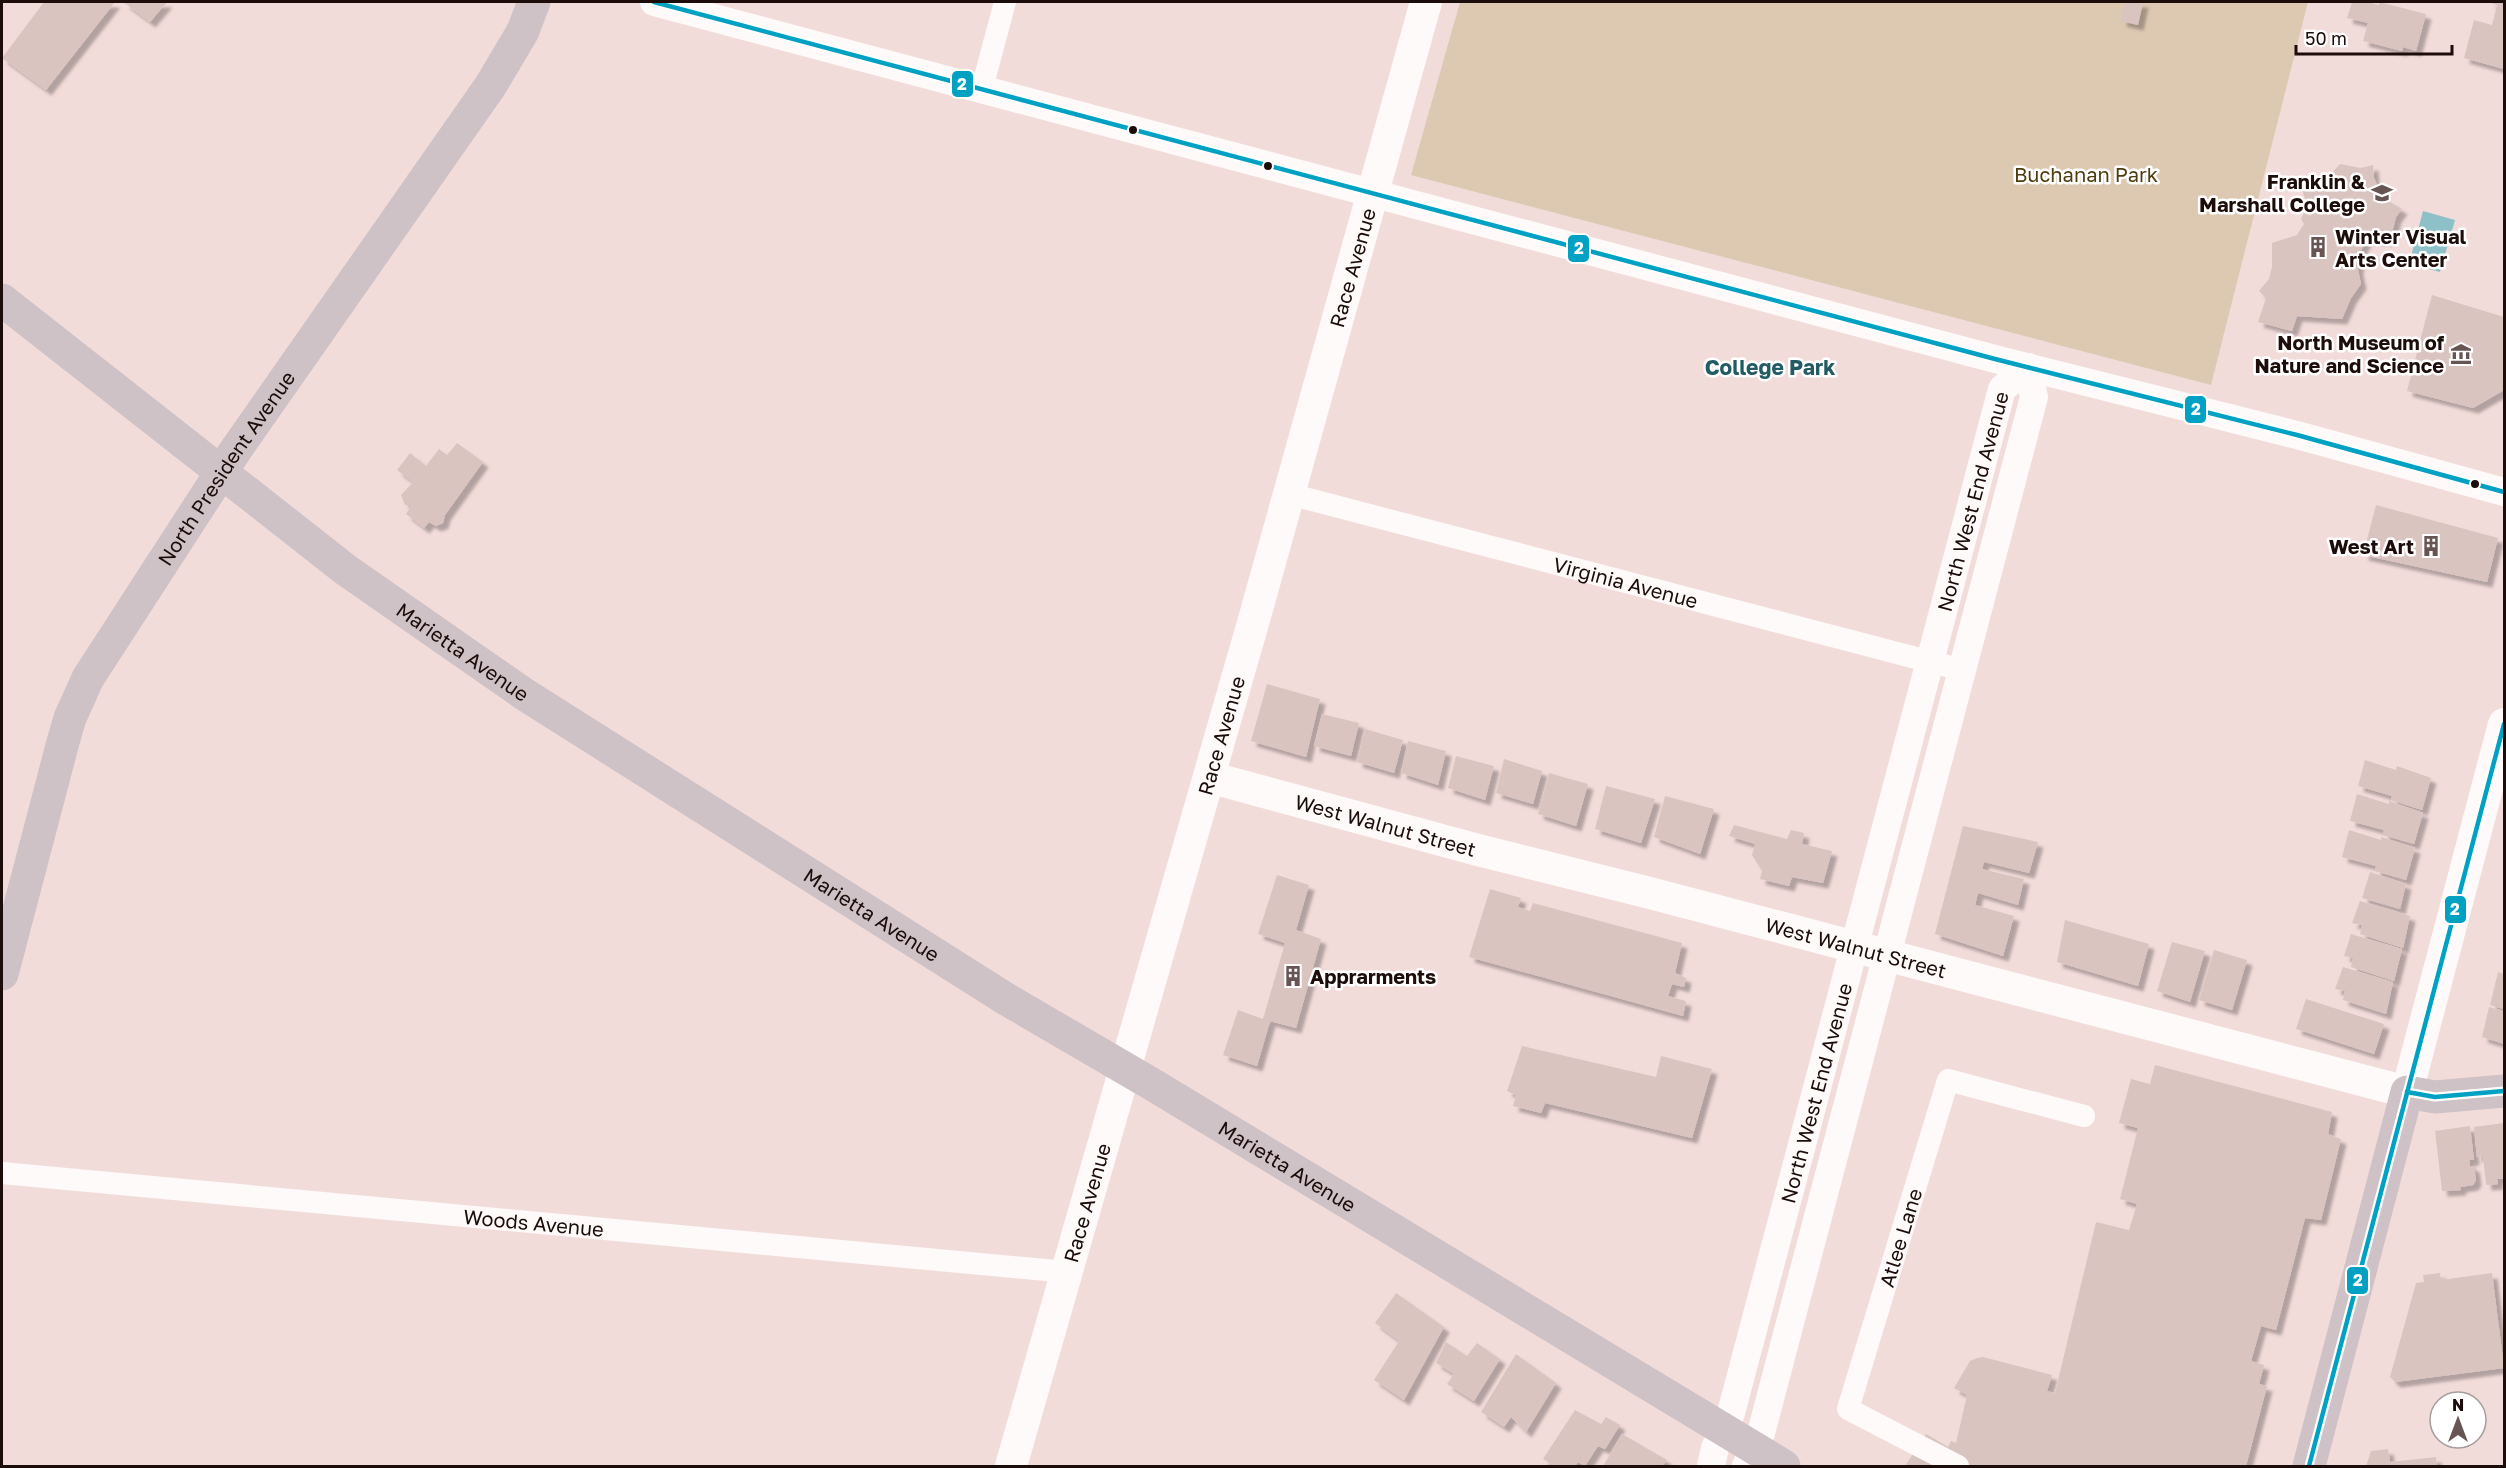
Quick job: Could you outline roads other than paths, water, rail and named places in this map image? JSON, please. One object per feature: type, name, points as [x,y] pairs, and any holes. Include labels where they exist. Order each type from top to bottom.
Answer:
[{"type":"main road","name":"North President Avenue","points":[[2,974],[63,742],[79,696],[99,659],[221,473],[491,85],[523,31],[534,2]]},
{"type":"main road","name":"Race Avenue","points":[[1011,1467],[1209,777],[1426,2]]},
{"type":"main road","name":"Marietta Avenue","points":[[2,300],[346,570],[524,694],[1006,999],[1724,1430],[1750,1457],[1784,1467]]},
{"type":"main road","points":[[2309,1467],[2505,724]]},
{"type":"main road","name":"West Walnut Street","points":[[1209,777],[1478,850],[1855,946],[2407,1092],[2435,1097],[2505,1091]]},
{"type":"street","points":[[654,2],[2028,367],[2297,435],[2505,492]]},
{"type":"street","points":[[982,88],[1005,2]]},
{"type":"street","name":"North West End Avenue","points":[[1711,1467],[1715,1448],[1734,1402],[2002,388],[2028,367],[2034,397],[1761,1433],[1750,1457]]},
{"type":"street","name":"Virginia Avenue","points":[[1289,494],[1962,670]]},
{"type":"street","name":"Atlee Lane","points":[[1958,1467],[1848,1409],[1948,1080],[2084,1116]]},
{"type":"street","name":"Woods Avenue","points":[[2,1173],[1067,1272]]},
{"type":"water","points":[[2423,211],[2455,220],[2440,272],[2409,264]]},
{"type":"place","name":"Franklin & Marshall College","points":[[2382,193]]},
{"type":"place","name":"Winter Visual Arts Center","points":[[2318,247]]},
{"type":"place","name":"North Museum of Nature and Science","points":[[2461,354]]},
{"type":"place","name":"West Art","points":[[2431,546]]},
{"type":"place","name":"Apprarments","points":[[1293,976]]},
{"type":"district","name":"College Park","points":[[1770,367]]},
{"type":"park label","name":"Buchanan Park","points":[[2086,174]]}]
